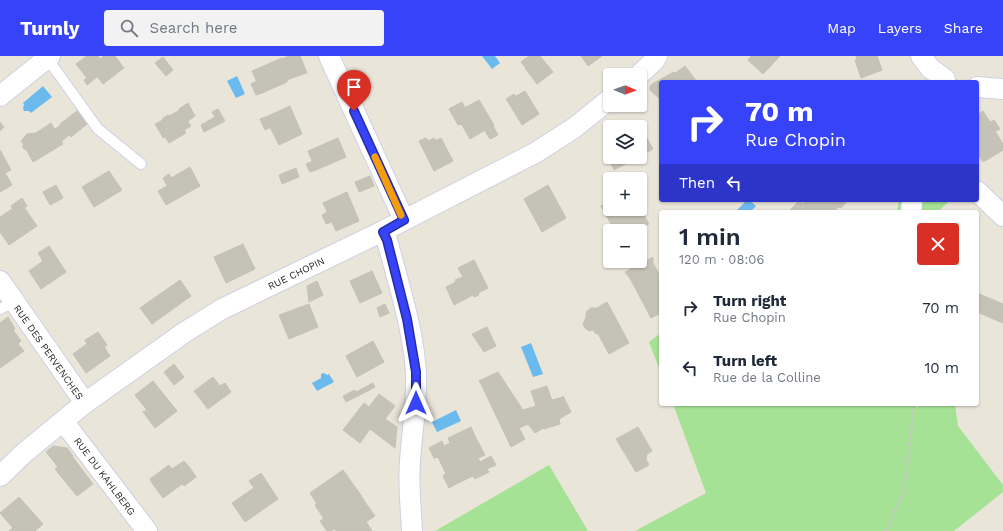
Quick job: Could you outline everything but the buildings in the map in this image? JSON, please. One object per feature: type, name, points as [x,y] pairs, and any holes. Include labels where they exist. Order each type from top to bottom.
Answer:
[{"type":"street","points":[[329,56],[404,220]]},
{"type":"street","points":[[646,68],[658,56]]},
{"type":"street","points":[[921,56],[930,68],[947,80]]},
{"type":"street","points":[[0,96],[48,57]]},
{"type":"street","points":[[979,87],[1003,89]]},
{"type":"street","name":"RUE CHOPIN","points":[[0,476],[24,453],[85,403],[185,332],[222,309],[383,232],[535,153],[574,128],[603,105]]},
{"type":"street","points":[[979,193],[1003,216]]},
{"type":"street","points":[[383,232],[387,240],[407,319],[416,372],[416,403],[410,463],[412,531]]},
{"type":"street","name":"RUE DES PERVENCHES","points":[[0,281],[7,306],[85,403]]},
{"type":"street","name":"RUE DU KAHLBERG","points":[[63,421],[147,531]]},
{"type":"lane","points":[[48,57],[98,129],[140,164]]},
{"type":"path","points":[[886,531],[904,491],[912,424],[912,406]]},
{"type":"green space","points":[[899,202],[949,202],[939,210],[897,210]]},
{"type":"green space","points":[[659,334],[659,368],[649,342]]},
{"type":"green space","points":[[674,406],[916,406],[918,408],[918,406],[955,406],[958,426],[1003,485],[1003,492],[954,531],[635,531],[706,493]]},
{"type":"green space","points":[[549,465],[588,531],[435,531]]},
{"type":"water","points":[[482,56],[495,56],[500,63],[492,69]]},
{"type":"water","points":[[237,76],[245,94],[236,98],[227,81]]},
{"type":"water","points":[[43,86],[52,97],[31,113],[29,111],[24,111],[23,103]]},
{"type":"water","points":[[745,202],[751,202],[756,206],[752,210],[737,210]]},
{"type":"water","points":[[531,343],[543,374],[533,377],[521,347]]},
{"type":"water","points":[[324,373],[327,375],[329,374],[334,382],[317,391],[312,383],[321,378],[321,374]]},
{"type":"water","points":[[456,410],[461,421],[437,432],[432,422]]},
{"type":"slow traffic","points":[[375,157],[401,215]]},
{"type":"route","points":[[354,111],[404,220],[383,232],[387,240],[407,319],[416,372],[416,403]]}]
